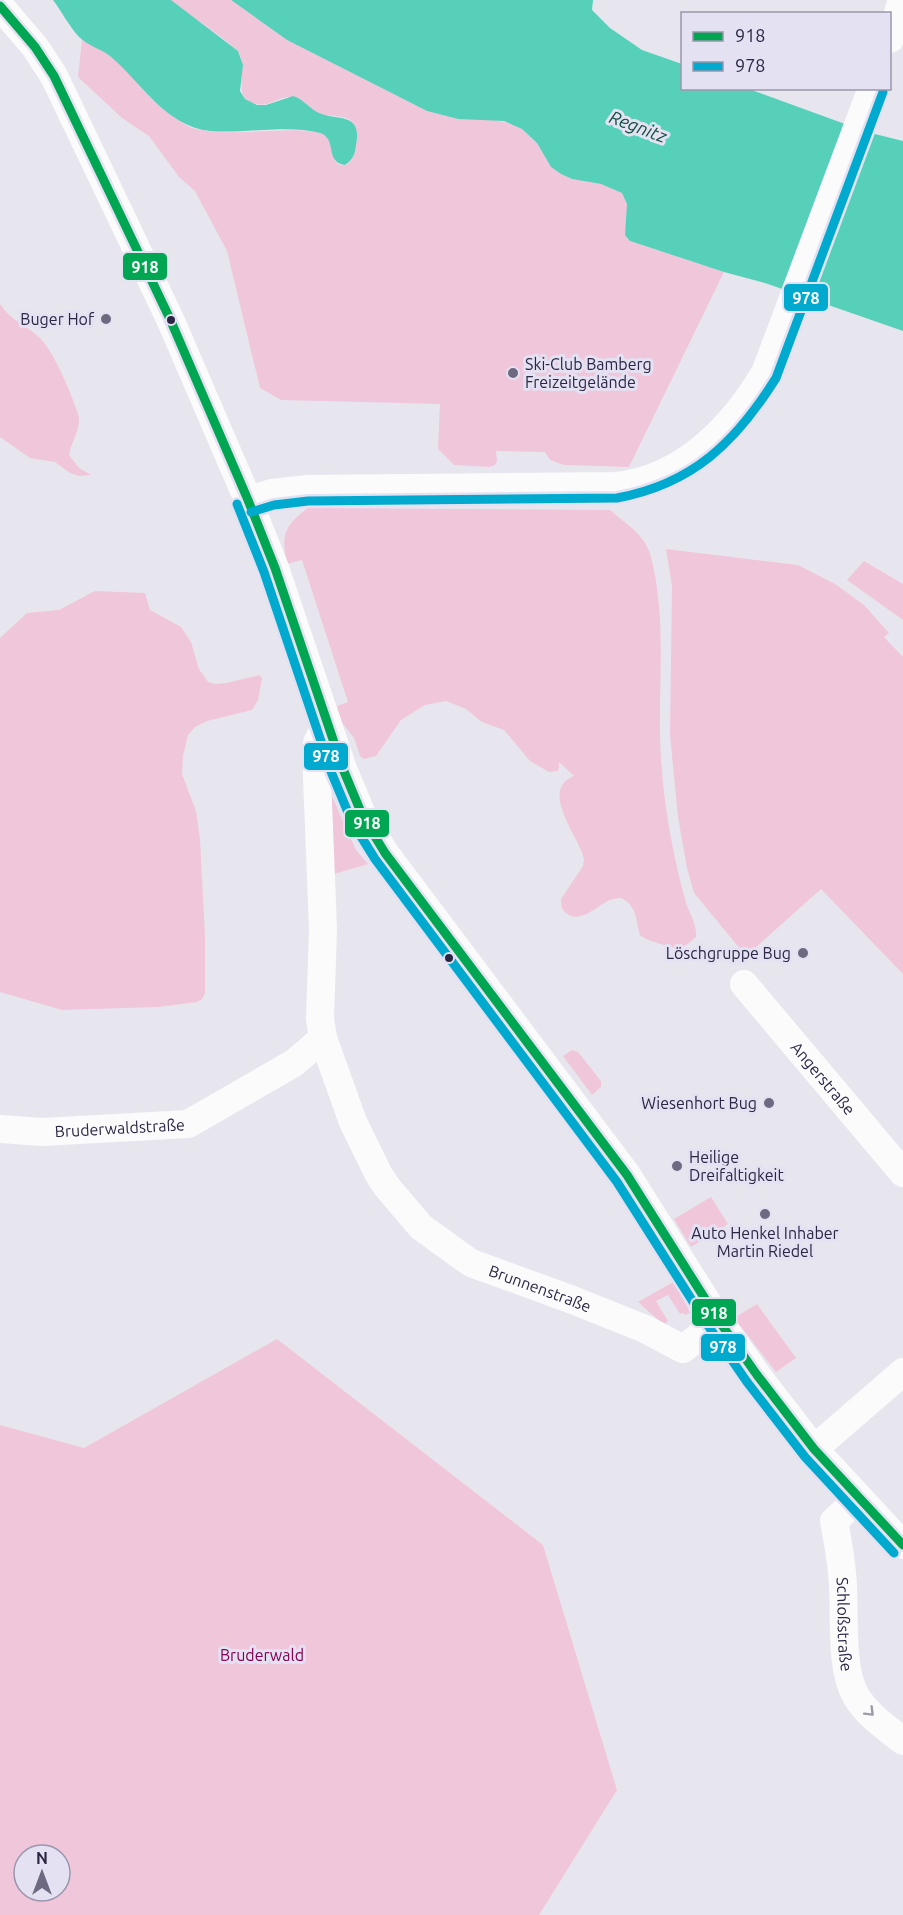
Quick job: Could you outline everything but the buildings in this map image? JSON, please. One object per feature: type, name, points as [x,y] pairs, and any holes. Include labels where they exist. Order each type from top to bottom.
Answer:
[{"type":"street","points":[[895,36],[902,0]]},
{"type":"street","points":[[0,6],[35,47],[54,76],[170,319],[275,568],[343,769],[363,817],[384,853],[627,1175],[719,1321],[757,1376],[814,1449],[903,1545]]},
{"type":"street","points":[[248,500],[272,493],[307,489],[630,484],[679,465],[711,442],[729,423],[748,401],[765,373],[870,92]]},
{"type":"street","points":[[322,1038],[320,993],[323,929],[317,743],[327,722]]},
{"type":"street","name":"Angerstraße","points":[[744,984],[903,1173]]},
{"type":"street","name":"Bruderwaldstraße","points":[[0,1129],[42,1132],[188,1124],[294,1063],[322,1038]]},
{"type":"street","name":"Brunnenstraße","points":[[322,1038],[353,1122],[379,1175],[421,1227],[471,1263],[563,1295],[645,1329],[683,1349],[719,1321]]},
{"type":"street","points":[[814,1449],[903,1372]]},
{"type":"street","name":"Schloßstraße","points":[[859,1498],[834,1521],[841,1562],[844,1640],[849,1675],[855,1695],[868,1712],[903,1741]]},
{"type":"green space","points":[[171,0],[231,0],[287,40],[427,111],[458,119],[492,119],[512,124],[522,129],[537,143],[551,167],[561,174],[572,179],[601,184],[622,193],[627,204],[630,241],[724,272],[629,467],[564,465],[550,460],[545,452],[496,451],[497,461],[495,465],[489,467],[454,465],[438,449],[440,404],[281,400],[260,388],[227,251],[195,191],[179,177],[149,136],[122,118],[78,77],[82,40],[110,56],[166,111],[188,126],[200,130],[317,132],[329,140],[336,162],[345,165],[349,163],[354,154],[357,140],[356,128],[347,119],[315,112],[295,98],[284,98],[261,105],[245,99],[239,53],[228,42]]},
{"type":"green space","points":[[0,304],[13,318],[39,337],[57,363],[79,417],[69,455],[79,468],[91,475],[79,476],[70,473],[55,462],[30,458],[0,437]]},
{"type":"green space","points":[[308,508],[610,510],[640,536],[651,557],[659,601],[660,735],[664,797],[679,875],[695,928],[696,937],[694,939],[679,948],[643,937],[640,935],[633,909],[621,898],[610,900],[581,916],[571,916],[564,911],[561,899],[583,866],[584,859],[560,803],[560,792],[564,783],[574,776],[559,762],[557,771],[549,772],[530,761],[504,730],[482,722],[466,709],[446,701],[425,705],[401,720],[376,756],[364,759],[360,756],[354,738],[340,720],[337,706],[348,702],[302,560],[287,564],[284,546],[286,532],[294,520]]},
{"type":"green space","points":[[666,549],[798,565],[835,584],[864,605],[889,633],[884,637],[903,657],[903,974],[821,889],[746,956],[694,893],[678,817],[670,735],[672,586]]},
{"type":"green space","points":[[864,561],[903,584],[903,620],[847,580]]},
{"type":"green space","points":[[95,591],[145,593],[150,610],[181,627],[191,642],[199,669],[208,682],[226,683],[260,675],[262,679],[258,700],[252,710],[207,721],[195,727],[188,735],[183,756],[182,774],[196,811],[200,839],[205,936],[205,993],[197,1002],[158,1007],[62,1010],[0,992],[0,638],[27,613],[59,610]]},
{"type":"green space","points":[[322,774],[356,850],[368,864],[324,877]]},
{"type":"green space","points":[[572,1050],[578,1052],[601,1081],[601,1087],[592,1095],[563,1056]]},
{"type":"green space","points":[[711,1197],[728,1224],[691,1247],[674,1219]]},
{"type":"green space","points":[[675,1281],[690,1313],[680,1314],[668,1295],[656,1301],[668,1321],[664,1325],[638,1302]]},
{"type":"green space","points":[[757,1304],[796,1358],[776,1372],[734,1318]]},
{"type":"green space","name":"Bruderwald","points":[[277,1339],[543,1545],[617,1790],[539,1915],[0,1915],[0,1425],[84,1448]]},
{"type":"water","points":[[53,0],[171,0],[238,51],[243,65],[240,91],[245,99],[257,105],[266,105],[293,96],[317,112],[346,119],[355,126],[357,134],[353,156],[345,165],[339,163],[335,160],[329,140],[320,133],[307,130],[210,131],[180,121],[155,102],[110,56],[79,37]]},
{"type":"water","name":"Regnitz","points":[[231,0],[593,0],[592,10],[610,28],[642,50],[681,64],[681,90],[752,90],[867,132],[903,141],[903,331],[765,283],[630,241],[625,235],[627,204],[622,193],[601,184],[572,179],[561,174],[551,167],[537,143],[522,129],[504,121],[458,119],[427,111],[287,40]]},
{"type":"transit line","name":"918","points":[[0,6],[35,47],[54,76],[170,319],[275,568],[343,769],[363,817],[385,853],[627,1175],[719,1321],[757,1375],[814,1449],[903,1545]]},
{"type":"transit line","name":"978","points":[[251,512],[274,505],[308,501],[617,498],[644,491],[690,471],[710,457],[745,422],[776,378],[883,92]]},
{"type":"transit line","name":"978","points":[[237,504],[264,572],[332,774],[352,822],[375,859],[617,1182],[709,1327],[747,1382],[805,1457],[894,1553]]},
{"type":"place","name":"Buger Hof","points":[[106,319]]},
{"type":"place","name":"Ski-Club Bamberg Freizeitgelände","points":[[513,373]]},
{"type":"place","name":"Löschgruppe Bug","points":[[803,953]]},
{"type":"place","name":"Wiesenhort Bug","points":[[769,1103]]},
{"type":"place","name":"Heilige Dreifaltigkeit","points":[[677,1166]]},
{"type":"place","name":"Auto Henkel Inhaber Martin Riedel","points":[[765,1214]]}]
